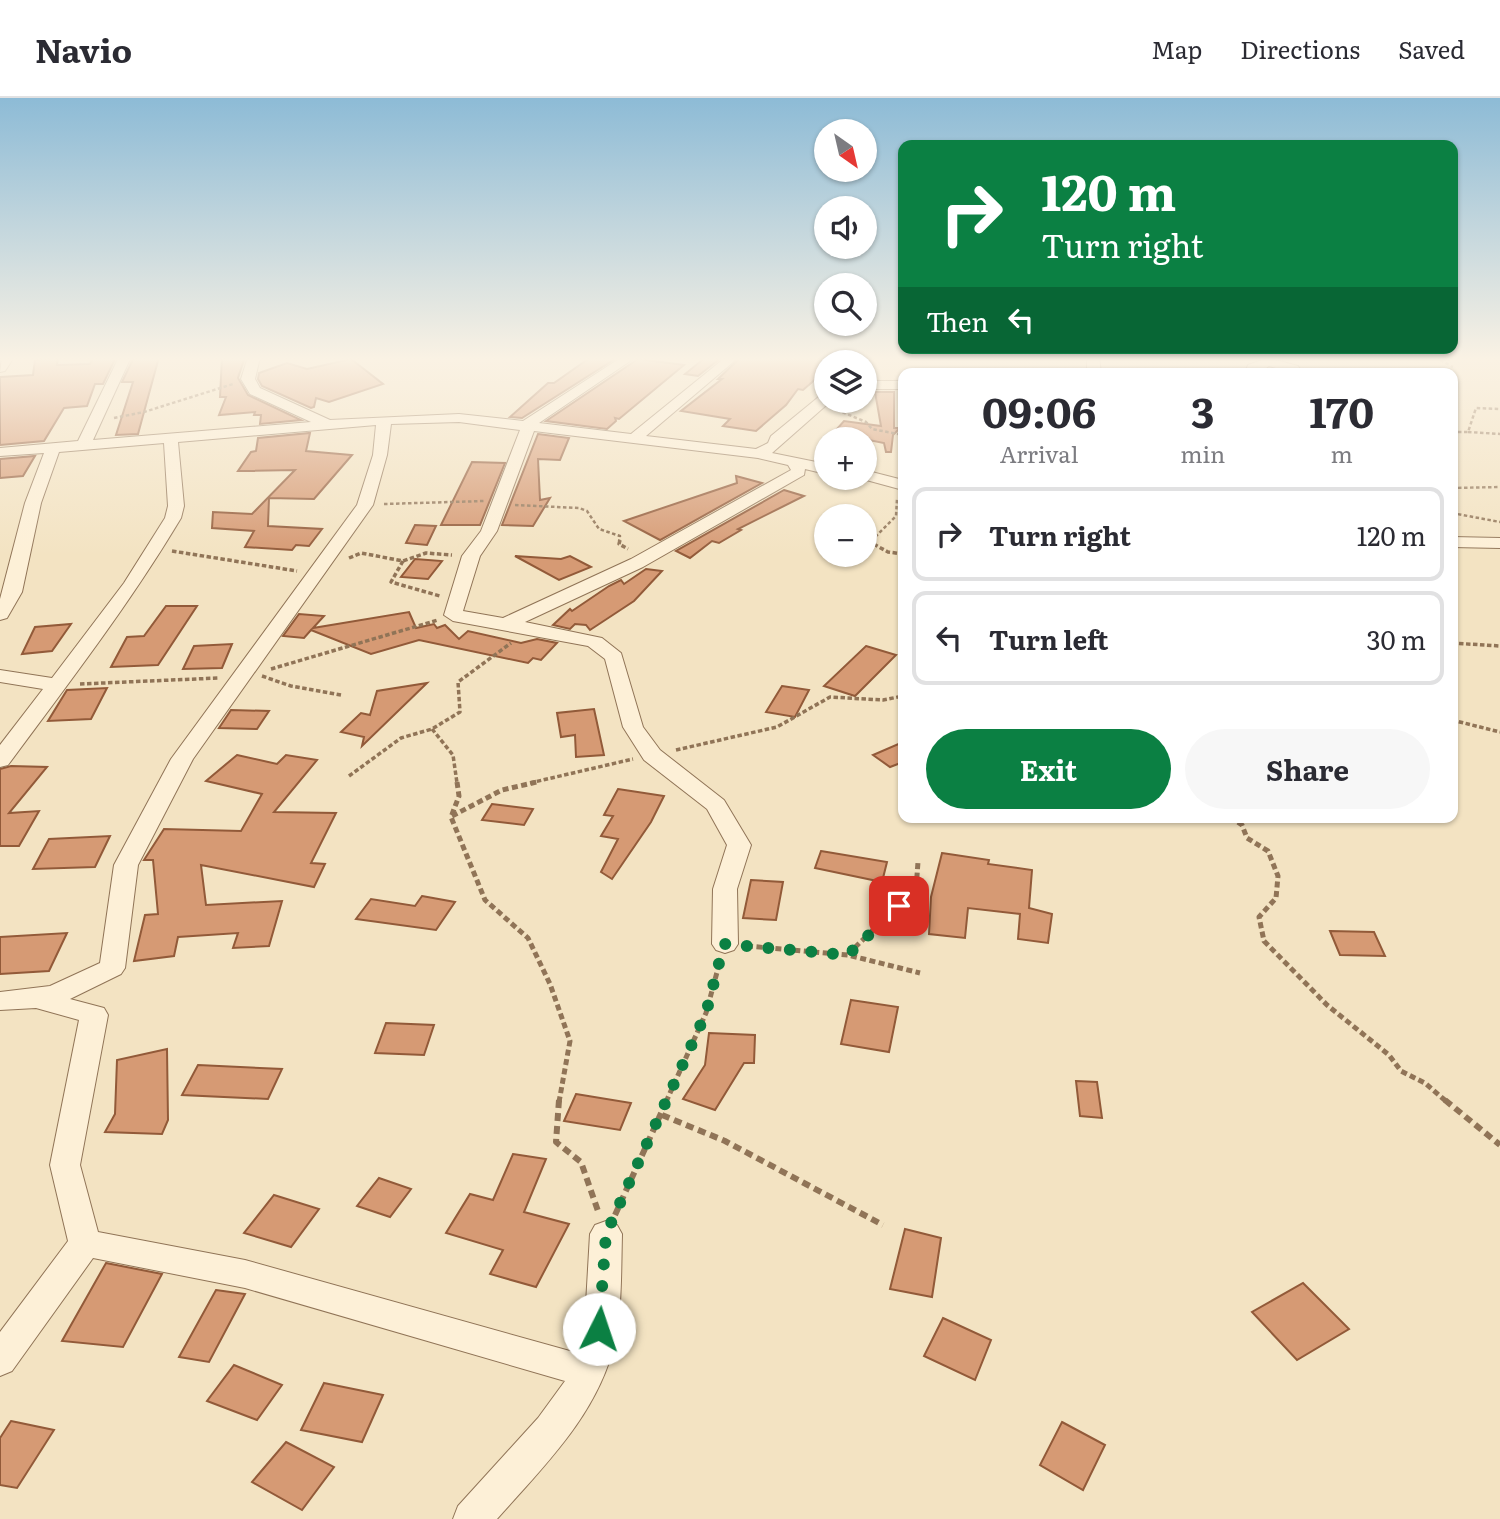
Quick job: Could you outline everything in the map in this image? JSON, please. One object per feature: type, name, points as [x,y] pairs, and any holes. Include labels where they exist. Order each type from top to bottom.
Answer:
[{"type":"street","points":[[83,446],[94,423]]},
{"type":"street","points":[[326,423],[330,425]]},
{"type":"street","points":[[0,453],[348,423]]},
{"type":"street","points":[[0,1001],[41,1000],[68,992],[112,968],[126,864],[182,759],[365,505],[380,455],[384,423]]},
{"type":"street","points":[[512,423],[758,454],[814,467]]},
{"type":"street","points":[[532,423],[489,531],[471,556],[456,607],[503,625],[531,628],[595,642],[614,657],[633,727],[652,755],[716,805],[738,845],[725,889],[724,944]]},
{"type":"street","points":[[635,438],[653,423]]},
{"type":"street","points":[[758,454],[775,445],[776,439],[795,423]]},
{"type":"street","points":[[0,760],[58,685],[153,550],[176,506],[171,440]]},
{"type":"street","points":[[0,614],[13,592],[33,503],[53,448]]},
{"type":"street","points":[[503,625],[644,559],[745,500],[792,478],[799,472],[795,463]]},
{"type":"street","points":[[877,480],[898,484]]},
{"type":"street","points":[[1458,541],[1500,543]]},
{"type":"street","points":[[0,676],[58,685]]},
{"type":"street","points":[[41,1000],[94,1014],[65,1165],[85,1243]]},
{"type":"street","points":[[471,1519],[561,1416],[588,1372],[599,1329],[606,1234]]},
{"type":"street","points":[[0,1360],[85,1243]]},
{"type":"street","points":[[85,1243],[245,1274],[450,1329],[588,1372]]},
{"type":"path","points":[[867,423],[872,429],[898,434]]},
{"type":"path","points":[[1468,432],[1471,423]]},
{"type":"path","points":[[1458,432],[1500,434]]},
{"type":"path","points":[[884,482],[897,496],[896,516],[870,542],[888,552],[898,553]]},
{"type":"path","points":[[1458,488],[1500,487]]},
{"type":"path","points":[[365,505],[498,503],[579,508],[587,511],[599,529],[620,536],[619,544],[644,559]]},
{"type":"path","points":[[1458,514],[1500,522]]},
{"type":"path","points":[[153,550],[214,556],[254,568],[316,572],[361,553],[403,561],[426,553],[471,556]]},
{"type":"path","points":[[403,561],[391,582],[456,607]]},
{"type":"path","points":[[341,695],[290,686],[255,674],[456,607]]},
{"type":"path","points":[[349,776],[401,738],[432,729],[460,712],[458,682],[531,628]]},
{"type":"path","points":[[1458,643],[1500,646]]},
{"type":"path","points":[[58,685],[121,685],[242,677]]},
{"type":"path","points":[[1458,722],[1500,732]]},
{"type":"path","points":[[432,729],[453,755],[459,796],[452,817],[485,900],[528,938],[550,984],[570,1041],[559,1095],[556,1142],[581,1162],[606,1234]]},
{"type":"path","points":[[1239,823],[1247,838],[1268,851],[1278,877],[1276,898],[1259,917],[1264,942],[1327,1005],[1389,1055],[1401,1071],[1425,1083],[1500,1145]]},
{"type":"path","points":[[848,955],[916,889],[918,862]]},
{"type":"path","points":[[606,1234],[706,1013],[724,944],[848,955],[920,973]]},
{"type":"path","points":[[662,1115],[725,1141],[883,1225]]},
{"type":"building","points":[[0,423],[55,423],[44,441],[0,445]]},
{"type":"building","points":[[120,423],[141,423],[138,434],[116,435]]},
{"type":"building","points":[[564,423],[613,423],[607,429]]},
{"type":"building","points":[[726,423],[765,423],[756,431],[723,426]]},
{"type":"building","points":[[842,423],[881,426],[881,423],[894,423],[894,428],[898,430],[893,435],[891,452],[886,452],[884,443],[877,442],[877,427],[839,427]]},
{"type":"building","points":[[310,433],[306,451],[352,455],[314,499],[269,498],[268,526],[322,529],[309,546],[296,545],[292,550],[245,547],[254,531],[212,528],[213,512],[252,514],[295,470],[238,471],[251,452],[256,451],[258,438]]},
{"type":"building","points":[[538,434],[569,438],[560,460],[538,459],[540,500],[550,498],[533,526],[502,525]]},
{"type":"building","points":[[35,456],[23,476],[0,478],[0,459]]},
{"type":"building","points":[[472,462],[505,463],[480,525],[441,525]]},
{"type":"building","points":[[736,476],[762,483],[660,540],[624,521],[737,483]]},
{"type":"building","points":[[784,490],[804,496],[738,529],[741,530],[719,543],[712,541],[690,558],[676,551]]},
{"type":"building","points":[[415,525],[436,526],[427,545],[406,543]]},
{"type":"building","points":[[515,556],[561,559],[570,556],[591,567],[559,580]]},
{"type":"building","points":[[415,559],[442,561],[428,579],[401,577]]},
{"type":"building","points":[[646,569],[662,571],[634,601],[590,630],[586,625],[575,624],[570,629],[553,625],[570,609],[572,611],[621,580],[624,584]]},
{"type":"building","points":[[166,606],[197,606],[158,665],[111,667],[127,637],[144,636]]},
{"type":"building","points":[[409,612],[416,628],[434,624],[437,628],[445,625],[459,639],[468,631],[521,643],[537,639],[557,643],[541,660],[533,658],[528,663],[419,640],[371,654],[311,630],[304,638],[283,636],[299,614],[324,616],[313,628]]},
{"type":"building","points":[[71,624],[52,651],[22,654],[35,627]]},
{"type":"building","points":[[232,644],[222,668],[183,669],[194,646]]},
{"type":"building","points":[[866,646],[896,655],[855,696],[824,686]]},
{"type":"building","points":[[427,683],[362,746],[364,737],[341,732],[361,713],[370,715],[377,691]]},
{"type":"building","points":[[782,686],[809,690],[795,717],[766,712]]},
{"type":"building","points":[[107,688],[91,719],[48,721],[67,690]]},
{"type":"building","points":[[594,709],[604,755],[576,757],[575,735],[561,737],[557,713]]},
{"type":"building","points":[[231,710],[269,711],[257,729],[219,728]]},
{"type":"building","points":[[898,744],[898,764],[890,767],[873,755]]},
{"type":"building","points":[[237,755],[277,764],[286,755],[317,760],[274,812],[336,813],[311,863],[325,864],[314,887],[201,865],[206,905],[282,901],[269,946],[233,948],[238,933],[178,937],[174,956],[134,961],[145,915],[158,914],[153,860],[144,860],[164,829],[241,831],[262,794],[206,781]]},
{"type":"building","points":[[11,766],[47,767],[9,813],[39,811],[19,846],[0,846],[0,769]]},
{"type":"building","points":[[618,789],[664,796],[651,822],[612,879],[601,872],[618,839],[601,836],[613,816],[604,815]]},
{"type":"building","points":[[492,804],[533,809],[524,825],[482,820]]},
{"type":"building","points":[[110,836],[95,867],[33,869],[49,839]]},
{"type":"building","points":[[821,851],[887,862],[882,882],[815,868]]},
{"type":"building","points":[[942,853],[989,860],[988,864],[1032,870],[1029,908],[1052,914],[1048,943],[1018,939],[1020,914],[968,908],[965,938],[929,934],[931,897]]},
{"type":"building","points":[[751,880],[783,882],[776,920],[743,918]]},
{"type":"building","points":[[422,896],[455,902],[436,930],[356,919],[371,899],[415,906]]},
{"type":"building","points":[[1330,931],[1374,932],[1385,956],[1340,955]]},
{"type":"building","points":[[67,933],[49,971],[0,974],[0,937]]},
{"type":"building","points":[[851,1000],[898,1007],[889,1052],[841,1044]]},
{"type":"building","points":[[386,1023],[434,1025],[424,1055],[375,1053]]},
{"type":"building","points":[[709,1033],[755,1035],[754,1063],[744,1063],[715,1110],[683,1099],[705,1065]]},
{"type":"building","points":[[167,1049],[168,1120],[162,1134],[105,1132],[115,1114],[117,1060]]},
{"type":"building","points":[[198,1065],[282,1069],[268,1099],[182,1095]]},
{"type":"building","points":[[1076,1081],[1097,1082],[1102,1118],[1080,1116]]},
{"type":"building","points":[[576,1094],[631,1103],[620,1130],[564,1121]]},
{"type":"building","points":[[513,1154],[546,1159],[524,1212],[569,1224],[536,1287],[490,1274],[503,1250],[446,1233],[470,1194],[493,1200]]},
{"type":"building","points":[[379,1178],[411,1189],[390,1217],[357,1206]]},
{"type":"building","points":[[274,1195],[319,1209],[291,1247],[244,1233]]},
{"type":"building","points":[[905,1229],[941,1238],[932,1297],[890,1289]]},
{"type":"building","points":[[106,1263],[162,1274],[123,1347],[62,1341]]},
{"type":"building","points":[[1303,1283],[1349,1329],[1297,1360],[1252,1312]]},
{"type":"building","points":[[216,1290],[245,1294],[209,1362],[179,1357]]},
{"type":"building","points":[[943,1318],[991,1340],[975,1380],[924,1356]]},
{"type":"building","points":[[234,1365],[282,1385],[257,1420],[207,1401]]},
{"type":"building","points":[[324,1383],[383,1395],[362,1442],[301,1430]]},
{"type":"building","points":[[11,1421],[54,1430],[17,1488],[0,1485],[0,1438]]},
{"type":"building","points":[[1062,1422],[1105,1445],[1083,1490],[1040,1465]]},
{"type":"building","points":[[286,1442],[334,1467],[302,1510],[252,1482]]},
{"type":"route","points":[[599,1329],[606,1234],[706,1013],[724,944],[848,955],[899,906]]}]
